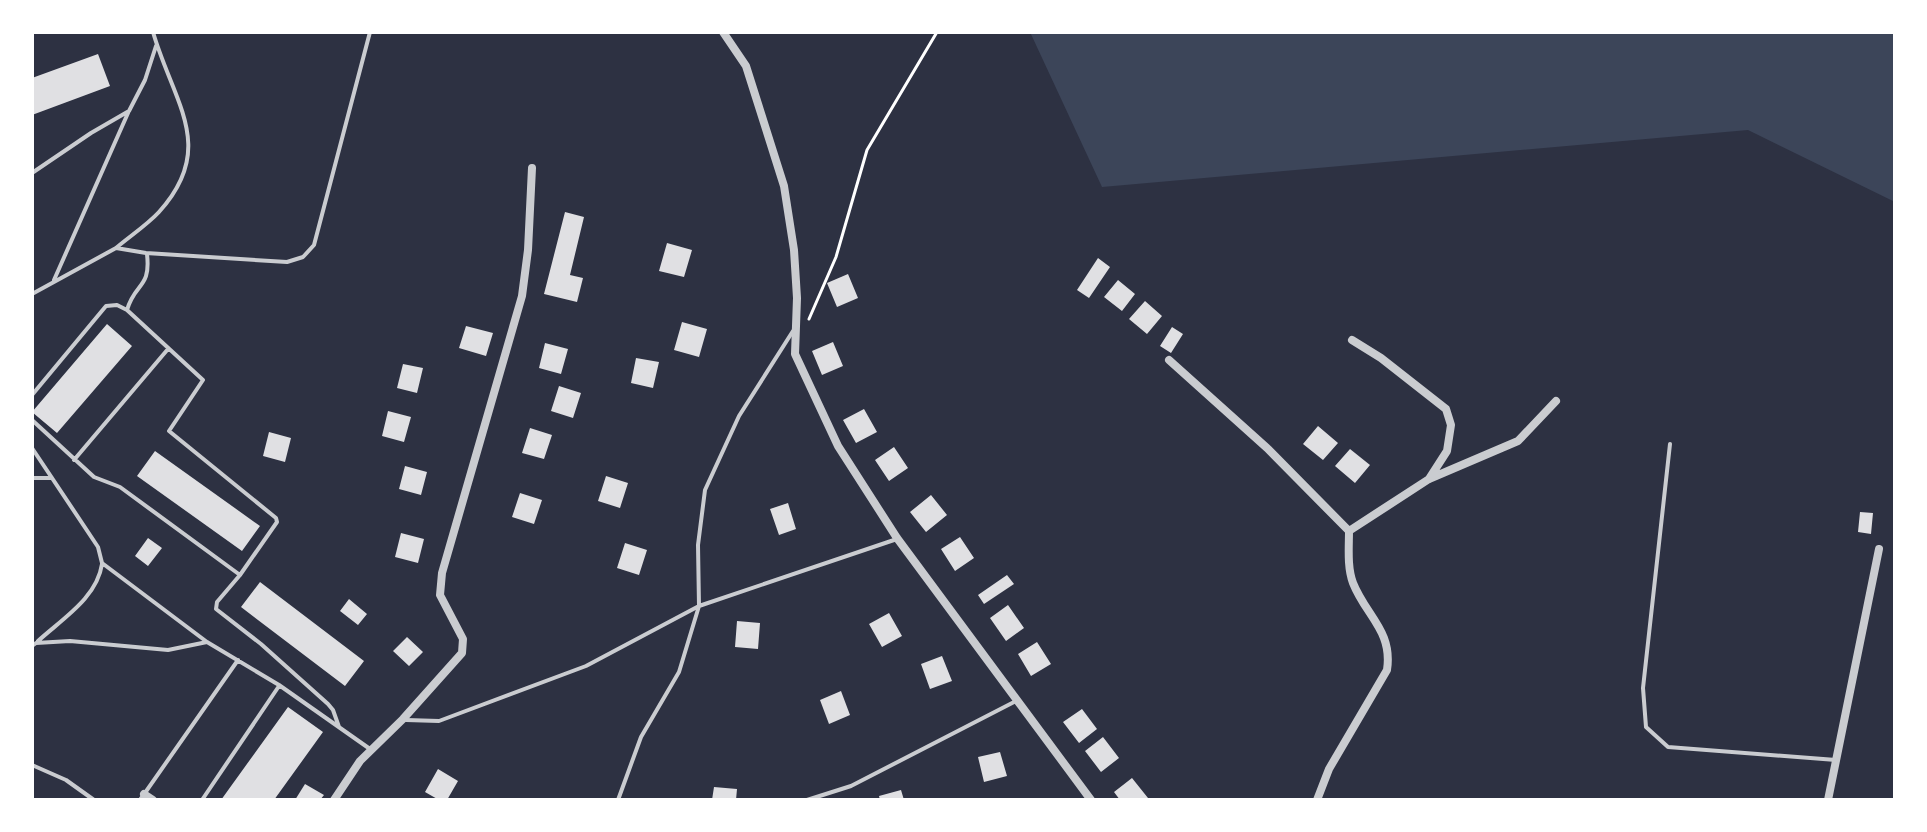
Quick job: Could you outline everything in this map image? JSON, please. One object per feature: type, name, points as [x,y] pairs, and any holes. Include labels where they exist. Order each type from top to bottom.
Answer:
[{"type":"street","points":[[723,32],[746,66],[784,186],[794,250],[797,298],[795,354],[838,446],[897,538],[1091,800]]},
{"type":"street","points":[[334,800],[371,749],[403,719],[462,653],[463,639],[440,595],[442,573],[522,296],[532,168]]},
{"type":"street","points":[[1352,340],[1381,358],[1446,409],[1451,425],[1447,451],[1429,479]]},
{"type":"street","points":[[1169,360],[1267,448],[1349,531],[1351,577],[1384,634],[1390,653],[1387,670],[1329,769],[1317,800]]},
{"type":"street","points":[[1349,531],[1429,479],[1518,441],[1556,401]]},
{"type":"street","points":[[1828,800],[1879,549]]},
{"type":"street","points":[[142,797],[153,800]]},
{"type":"lane","points":[[32,294],[116,248],[158,213],[183,180],[189,157],[189,134],[153,32]]},
{"type":"lane","points":[[116,248],[146,253],[287,262],[303,257],[314,245],[370,32]]},
{"type":"lane","points":[[53,282],[145,80],[156,45]]},
{"type":"lane","points":[[32,173],[129,111]]},
{"type":"lane","points":[[127,310],[147,278],[146,253]]},
{"type":"lane","points":[[32,395],[106,306],[117,305],[127,310],[203,380],[169,431],[276,518],[277,522],[217,602],[216,609],[261,644],[328,704],[339,727]]},
{"type":"lane","points":[[618,800],[641,737],[679,672],[699,606],[698,545],[705,490],[739,416],[795,328]]},
{"type":"lane","points":[[73,460],[168,349]]},
{"type":"lane","points":[[32,420],[94,477],[120,487],[240,575]]},
{"type":"lane","points":[[1670,444],[1643,688],[1646,727],[1668,747],[1836,760]]},
{"type":"lane","points":[[32,448],[98,547],[102,563],[93,591],[34,644]]},
{"type":"lane","points":[[32,478],[52,478]]},
{"type":"lane","points":[[403,719],[439,721],[586,666],[699,606],[897,538]]},
{"type":"lane","points":[[102,563],[207,642],[279,685],[371,749]]},
{"type":"lane","points":[[34,644],[70,641],[168,650],[207,642]]},
{"type":"lane","points":[[142,797],[238,660]]},
{"type":"lane","points":[[202,800],[279,685]]},
{"type":"lane","points":[[807,800],[851,786],[1016,701]]},
{"type":"lane","points":[[32,765],[66,780],[94,800]]},
{"type":"path","points":[[808,322],[836,257],[867,150],[937,32]]},
{"type":"shaded area","points":[[1030,32],[1895,32],[1895,202],[1748,130],[1102,187]]},
{"type":"building","points":[[98,54],[110,86],[32,115],[32,78]]},
{"type":"building","points":[[565,212],[584,217],[570,275],[583,278],[577,302],[544,294]]},
{"type":"building","points":[[667,243],[692,250],[684,277],[659,271]]},
{"type":"building","points":[[1098,258],[1110,267],[1089,298],[1077,290]]},
{"type":"building","points":[[848,274],[858,298],[837,307],[827,283]]},
{"type":"building","points":[[1118,280],[1135,294],[1122,311],[1104,297]]},
{"type":"building","points":[[1145,301],[1162,316],[1147,334],[1129,319]]},
{"type":"building","points":[[682,322],[707,329],[699,357],[674,350]]},
{"type":"building","points":[[107,324],[132,346],[57,433],[32,412]]},
{"type":"building","points":[[466,326],[493,333],[486,356],[459,348]]},
{"type":"building","points":[[1172,327],[1183,334],[1171,353],[1160,346]]},
{"type":"building","points":[[833,342],[843,366],[822,375],[812,351]]},
{"type":"building","points":[[545,343],[568,349],[561,374],[539,368]]},
{"type":"building","points":[[636,358],[659,362],[653,388],[631,383]]},
{"type":"building","points":[[403,364],[423,368],[417,393],[397,388]]},
{"type":"building","points":[[559,386],[581,393],[573,418],[551,411]]},
{"type":"building","points":[[864,409],[877,432],[856,443],[843,420]]},
{"type":"building","points":[[388,411],[411,417],[404,442],[382,436]]},
{"type":"building","points":[[1318,426],[1338,443],[1323,460],[1303,444]]},
{"type":"building","points":[[530,428],[552,435],[544,459],[522,453]]},
{"type":"building","points":[[269,432],[291,438],[285,462],[263,456]]},
{"type":"building","points":[[894,447],[908,468],[889,481],[875,460]]},
{"type":"building","points":[[1350,449],[1370,465],[1355,483],[1335,466]]},
{"type":"building","points":[[155,451],[260,526],[242,551],[137,476]]},
{"type":"building","points":[[405,466],[427,472],[421,495],[399,489]]},
{"type":"building","points":[[606,476],[628,483],[620,508],[598,501]]},
{"type":"building","points":[[520,493],[542,500],[534,524],[512,517]]},
{"type":"building","points":[[931,495],[947,515],[926,532],[910,512]]},
{"type":"building","points":[[788,503],[796,529],[779,535],[770,509]]},
{"type":"building","points":[[1860,512],[1873,513],[1871,534],[1858,532]]},
{"type":"building","points":[[401,533],[424,539],[418,563],[395,557]]},
{"type":"building","points":[[960,537],[974,558],[955,571],[941,549]]},
{"type":"building","points":[[148,538],[162,548],[148,566],[135,556]]},
{"type":"building","points":[[625,543],[647,550],[639,575],[617,568]]},
{"type":"building","points":[[1007,575],[1014,584],[984,604],[978,595]]},
{"type":"building","points":[[260,582],[364,661],[345,686],[241,607]]},
{"type":"building","points":[[349,599],[367,614],[358,625],[340,611]]},
{"type":"building","points":[[1008,605],[1024,628],[1006,641],[990,618]]},
{"type":"building","points":[[889,613],[902,636],[882,647],[869,624]]},
{"type":"building","points":[[737,621],[760,623],[758,649],[735,647]]},
{"type":"building","points":[[407,637],[423,652],[409,666],[393,651]]},
{"type":"building","points":[[1037,642],[1051,664],[1031,676],[1018,654]]},
{"type":"building","points":[[942,656],[952,681],[930,689],[921,664]]},
{"type":"building","points":[[841,691],[850,715],[829,724],[820,700]]},
{"type":"building","points":[[288,707],[323,732],[274,800],[221,800]]},
{"type":"building","points":[[1082,709],[1097,729],[1079,743],[1063,722]]},
{"type":"building","points":[[1103,737],[1119,758],[1101,772],[1085,751]]},
{"type":"building","points":[[1000,752],[1007,776],[984,782],[978,757]]},
{"type":"building","points":[[438,769],[458,781],[447,800],[439,800],[425,792]]},
{"type":"building","points":[[1132,778],[1148,798],[1146,800],[1120,800],[1114,792]]},
{"type":"building","points":[[305,784],[324,795],[320,800],[295,800]]},
{"type":"building","points":[[714,787],[737,789],[736,800],[712,800]]},
{"type":"building","points":[[901,790],[904,800],[880,800],[879,796]]}]
